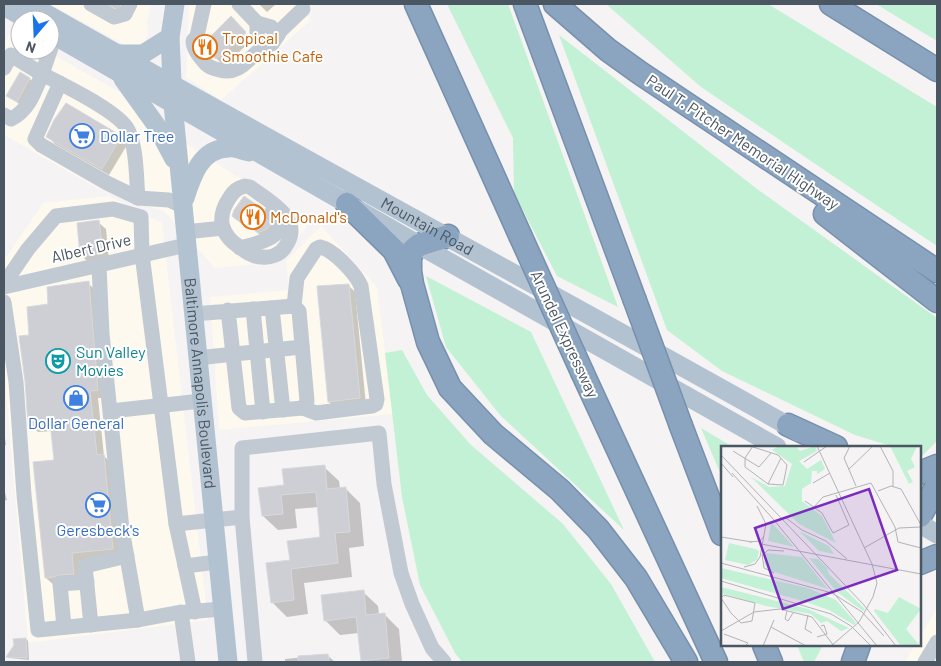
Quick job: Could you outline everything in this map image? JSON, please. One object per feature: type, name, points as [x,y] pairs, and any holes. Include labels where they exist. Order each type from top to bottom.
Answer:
[{"type":"highway","name":"Arundel Expressway","points":[[416,4],[583,374],[716,662]]},
{"type":"highway","points":[[525,4],[721,531]]},
{"type":"highway","name":"Paul T. Pitcher Memorial Highway","points":[[555,4],[608,50],[695,111],[937,271]]},
{"type":"highway","points":[[831,4],[937,70]]},
{"type":"highway","points":[[695,111],[787,186],[867,245],[937,301]]},
{"type":"highway","points":[[347,204],[394,250],[412,284]]},
{"type":"highway","points":[[448,236],[419,245],[413,250],[410,258],[412,284],[428,342],[450,388],[493,434],[560,490],[598,529],[636,578],[686,662]]},
{"type":"highway","points":[[788,426],[834,446]]},
{"type":"highway","points":[[921,473],[937,466]]},
{"type":"highway","points":[[921,563],[937,556]]},
{"type":"highway","points":[[764,646],[771,662]]},
{"type":"highway","points":[[853,662],[859,646]]},
{"type":"main road","name":"Mountain Road","points":[[4,6],[35,9],[117,54],[172,95],[265,157],[775,446]]},
{"type":"main road","name":"Baltimore Annapolis Boulevard","points":[[171,6],[172,95],[178,167],[228,662]]},
{"type":"main road","points":[[117,54],[143,54],[170,37]]},
{"type":"main road","name":"Mountain Road","points":[[60,40],[119,73],[172,95],[448,236],[825,446]]},
{"type":"main road","points":[[119,73],[156,125],[178,167]]},
{"type":"main road","points":[[182,206],[193,172],[211,152],[230,148],[265,157]]},
{"type":"street","points":[[104,8],[114,17],[125,14],[130,4]]},
{"type":"street","points":[[204,4],[193,46],[210,67],[227,72],[240,68],[263,46],[272,44],[303,9]]},
{"type":"street","points":[[239,4],[257,23],[271,27],[278,35]]},
{"type":"street","points":[[257,23],[257,36],[263,46]]},
{"type":"street","points":[[4,68],[11,55],[118,117],[128,129],[133,146],[138,198]]},
{"type":"street","points":[[8,117],[24,111],[34,94],[46,60]]},
{"type":"street","points":[[60,83],[35,139],[41,145],[107,183],[138,198],[169,200],[182,206]]},
{"type":"street","points":[[239,187],[249,187],[280,209],[290,222],[292,232],[284,250],[274,256],[263,258],[254,256],[240,248],[229,239],[223,228],[221,217],[223,206],[239,187]]},
{"type":"street","points":[[4,286],[28,249],[56,216],[113,209],[141,217],[142,254],[176,524],[184,566],[188,612],[188,662]]},
{"type":"street","name":"Albert Drive","points":[[4,286],[142,254],[223,228]]},
{"type":"street","points":[[228,310],[238,408],[245,413],[303,408],[316,412],[376,404],[377,399],[361,286],[358,278],[328,249],[320,246],[297,278],[294,306]]},
{"type":"street","points":[[99,265],[102,334],[122,529],[138,620]]},
{"type":"street","points":[[4,302],[16,382],[24,495],[38,630],[222,609]]},
{"type":"street","points":[[193,314],[294,306]]},
{"type":"street","points":[[294,306],[299,311],[307,401],[303,408]]},
{"type":"street","points":[[272,308],[283,410]]},
{"type":"street","points":[[253,309],[263,412]]},
{"type":"street","points":[[197,358],[302,347]]},
{"type":"street","points":[[111,411],[201,400]]},
{"type":"street","points":[[255,662],[242,517],[242,448],[379,433],[384,484],[401,573],[412,604],[432,648],[444,662]]},
{"type":"street","points":[[176,524],[242,517]]},
{"type":"street","points":[[91,625],[85,566],[127,556]]},
{"type":"street","points":[[184,566],[217,562]]},
{"type":"street","points":[[64,628],[60,584],[87,582]]},
{"type":"street","points":[[925,662],[937,642]]},
{"type":"shaded area","points":[[50,4],[151,4],[147,24],[148,35],[144,42],[138,45],[127,46]]},
{"type":"shaded area","points":[[189,4],[298,4],[311,20],[221,100],[186,77]]},
{"type":"shaded area","points":[[10,32],[10,60],[60,60],[60,58],[125,95],[148,119],[309,223],[280,262],[215,268],[165,212],[99,189],[4,135],[4,45]]},
{"type":"shaded area","points":[[109,196],[162,223],[208,620],[28,643],[4,369],[4,260],[43,203]]},
{"type":"shaded area","points":[[321,226],[377,287],[393,414],[219,430],[210,297],[289,290],[286,261]]},
{"type":"shaded area","points":[[937,608],[937,662],[905,662],[914,646],[921,646],[921,635]]},
{"type":"green space","points":[[447,4],[508,4],[618,307],[557,276],[514,193],[513,138]]},
{"type":"green space","points":[[606,4],[768,4],[937,107],[937,246],[701,87]]},
{"type":"green space","points":[[876,4],[934,4],[937,6],[937,41]]},
{"type":"green space","points":[[559,35],[757,189],[937,318],[937,441],[922,456],[921,446],[891,446],[855,435],[722,371],[667,330]]},
{"type":"green space","points":[[426,276],[531,332],[624,530],[500,415],[446,347]]},
{"type":"green space","points":[[402,350],[427,395],[470,444],[563,524],[611,584],[655,662],[462,662],[455,653],[420,585],[402,497],[385,353]]},
{"type":"green space","points":[[701,428],[731,446],[721,446],[721,475]]},
{"type":"green space","points":[[797,646],[822,646],[814,662],[804,662]]},
{"type":"building","points":[[231,16],[246,32],[216,59],[203,44]]},
{"type":"building","points":[[20,72],[30,78],[17,102],[6,96]]},
{"type":"building","name":"Dollar Tree","points":[[66,103],[120,135],[121,137],[102,169],[46,137],[54,120]]},
{"type":"building","name":"McDonald's","points":[[244,196],[263,209],[263,215],[271,224],[267,229],[258,233],[240,219],[238,221],[232,216]]},
{"type":"building","points":[[99,220],[103,254],[80,256],[77,223]]},
{"type":"building","points":[[89,281],[98,390],[90,391],[97,455],[104,454],[113,549],[72,553],[74,574],[45,578],[33,462],[54,460],[50,422],[28,425],[19,336],[29,335],[27,307],[48,304],[47,287]]},
{"type":"building","points":[[349,284],[360,398],[328,402],[317,286]]},
{"type":"building","points":[[325,465],[327,489],[346,487],[350,532],[335,533],[338,563],[291,569],[294,600],[271,603],[266,563],[290,560],[287,541],[320,537],[316,492],[281,495],[283,514],[262,516],[258,488],[284,485],[282,469]]},
{"type":"building","points":[[364,590],[366,615],[385,613],[389,658],[361,661],[356,617],[324,621],[321,595]]},
{"type":"building","points":[[26,638],[27,658],[6,657],[14,645],[13,639]]},
{"type":"building","points":[[328,654],[329,662],[298,662],[298,656]]},
{"type":"tunnel","points":[[114,8],[116,4]]},
{"type":"place","name":"Tropical Smoothie Cafe","points":[[205,47]]},
{"type":"place","name":"Dollar Tree","points":[[82,136]]},
{"type":"place","name":"McDonald's","points":[[253,217]]},
{"type":"place","name":"Sun Valley Movies","points":[[58,361]]},
{"type":"place","name":"Dollar General","points":[[76,398]]},
{"type":"place","name":"Geresbeck's","points":[[98,505]]}]
